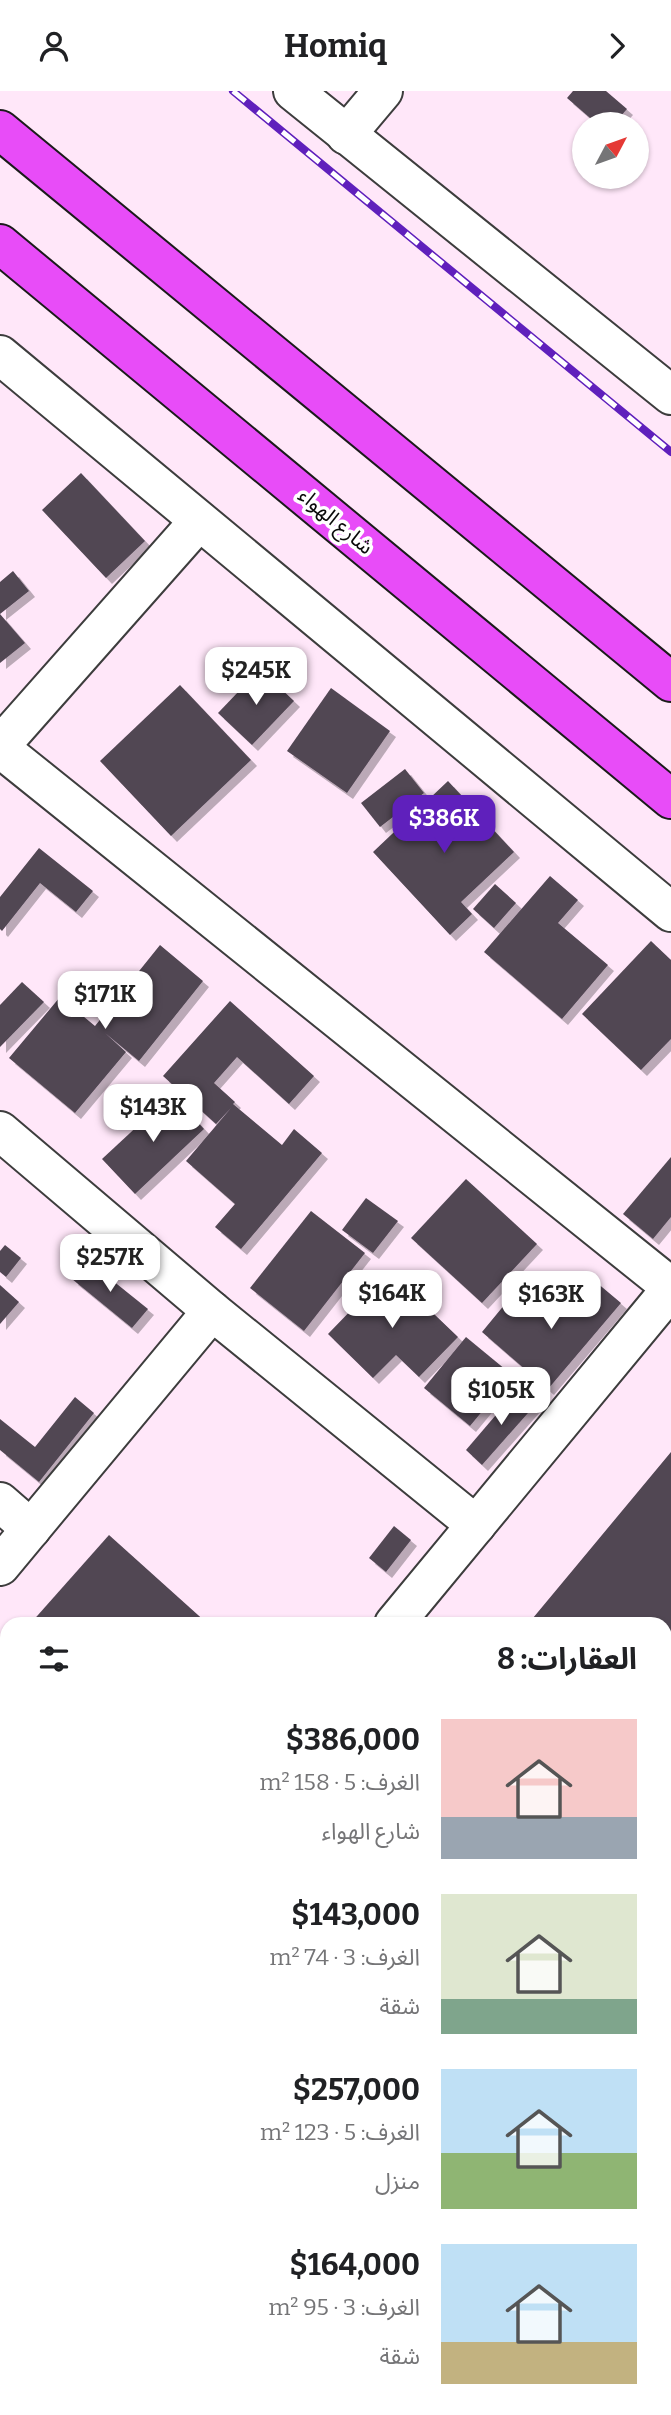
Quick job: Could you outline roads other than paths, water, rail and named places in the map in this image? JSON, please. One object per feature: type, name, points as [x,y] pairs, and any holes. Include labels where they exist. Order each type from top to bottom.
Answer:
[{"type":"highway","points":[[0,130],[671,682]]},
{"type":"highway","name":"شارع الهواء","points":[[0,244],[671,799]]},
{"type":"street","points":[[293,91],[671,395]]},
{"type":"street","points":[[346,135],[383,91]]},
{"type":"street","points":[[0,355],[671,912]]},
{"type":"street","points":[[200,521],[0,747],[671,1288],[400,1617]]},
{"type":"street","points":[[0,1131],[212,1311],[476,1525]]},
{"type":"street","points":[[0,1566],[212,1311]]},
{"type":"street","points":[[0,1502],[31,1529]]},
{"type":"railway","points":[[233,91],[671,452]]}]
